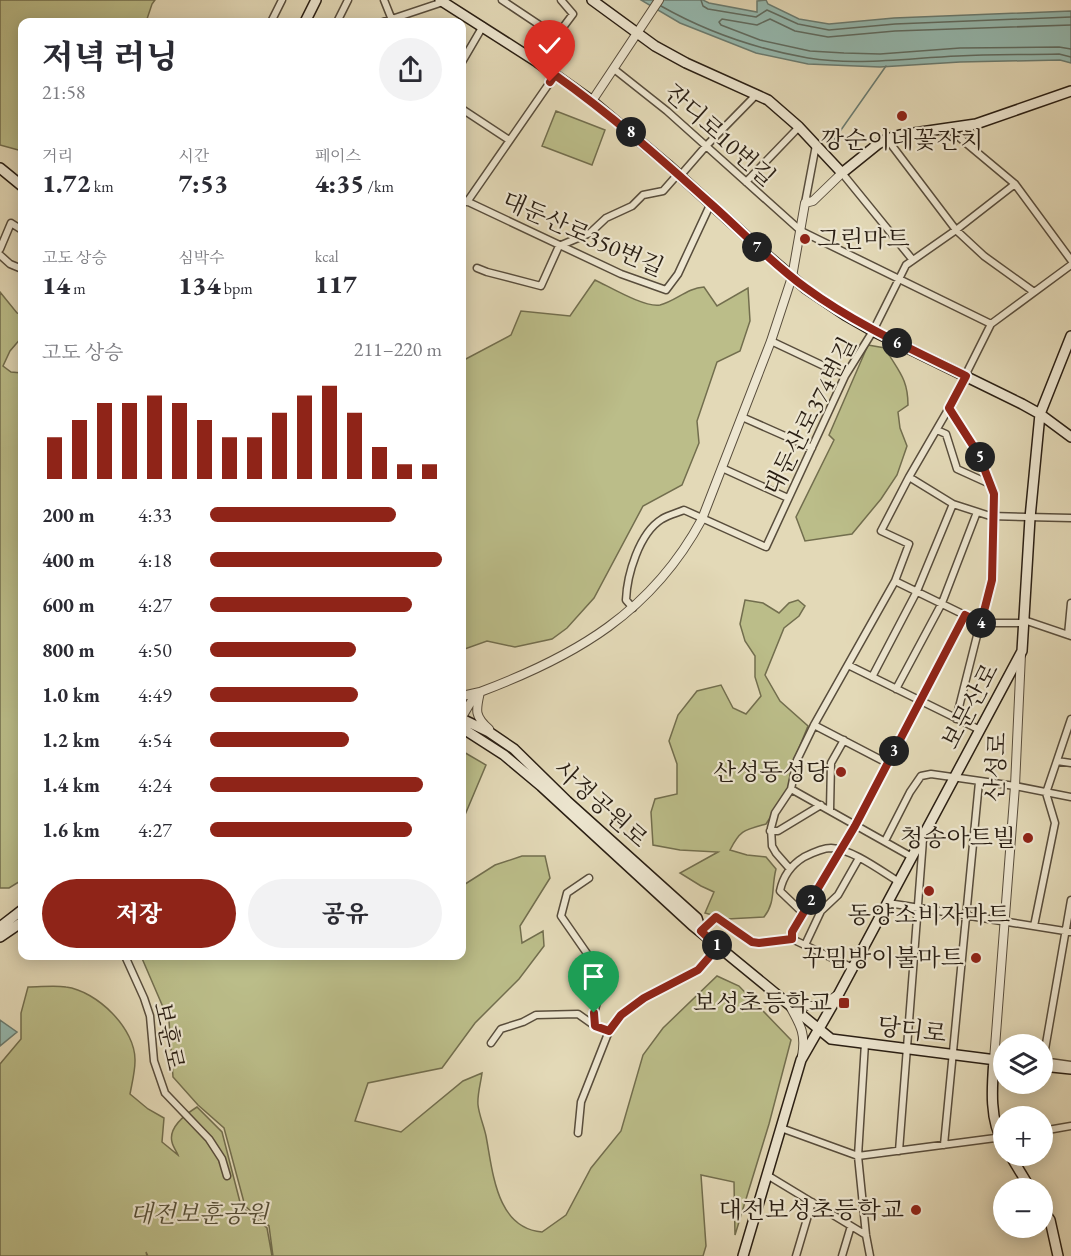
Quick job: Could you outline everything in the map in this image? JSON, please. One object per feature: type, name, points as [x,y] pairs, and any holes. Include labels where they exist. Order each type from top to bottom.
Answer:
[{"type":"main road","points":[[307,18],[314,0]]},
{"type":"main road","points":[[592,0],[639,30],[655,46],[686,63],[757,94],[775,105],[842,173],[887,139],[976,124],[1071,91]]},
{"type":"main road","points":[[447,2],[592,101],[711,203],[792,277],[845,315],[1040,414],[1071,437]]},
{"type":"main road","points":[[0,168],[18,183]]},
{"type":"main road","name":"보문산로","points":[[743,1256],[801,1060],[840,993],[1022,651],[1030,518],[1040,414],[1070,341]]},
{"type":"main road","name":"사정공원로","points":[[466,720],[504,741],[567,801],[684,905],[697,918],[701,931]]},
{"type":"main road","name":"사정공원로","points":[[466,731],[504,755],[692,925],[818,1029]]},
{"type":"main road","points":[[0,927],[18,913]]},
{"type":"main road","points":[[0,937],[18,925]]},
{"type":"main road","name":"당디로","points":[[818,1029],[831,1039],[993,1059]]},
{"type":"main road","points":[[1053,1069],[1071,1071]]},
{"type":"main road","name":"산성로","points":[[993,1084],[994,1106]]},
{"type":"main road","points":[[1053,1234],[1058,1256]]},
{"type":"street","points":[[273,18],[282,0]]},
{"type":"street","points":[[339,18],[348,0]]},
{"type":"street","points":[[384,0],[392,18]]},
{"type":"street","points":[[502,0],[556,36]]},
{"type":"street","points":[[537,62],[573,14],[561,0]]},
{"type":"street","points":[[592,101],[659,0]]},
{"type":"street","points":[[402,18],[447,2]]},
{"type":"street","points":[[466,53],[483,27]]},
{"type":"street","name":"잔디로10번길","points":[[614,69],[640,88],[801,231],[991,324]]},
{"type":"street","points":[[466,197],[555,75]]},
{"type":"street","points":[[477,268],[541,286],[559,246],[590,234],[606,218],[632,206],[643,195],[663,191],[757,94]]},
{"type":"street","points":[[466,113],[509,140]]},
{"type":"street","points":[[963,143],[964,130],[976,124]]},
{"type":"street","points":[[746,182],[799,127]]},
{"type":"street","points":[[947,128],[1015,184],[1071,261]]},
{"type":"street","points":[[887,139],[956,230],[984,256],[1034,292]]},
{"type":"street","points":[[466,695],[507,682],[571,651],[614,625],[651,592],[689,542],[702,519],[742,417],[792,277],[816,145]]},
{"type":"street","points":[[805,203],[813,201],[842,173],[912,259]]},
{"type":"street","name":"대둔산로374번길","points":[[702,519],[766,547],[845,376],[873,331],[898,278],[912,259],[956,230],[1015,184]]},
{"type":"street","name":"대둔산로350번길","points":[[466,201],[621,274],[666,290],[678,274],[711,203]]},
{"type":"street","points":[[0,249],[11,223],[18,227]]},
{"type":"street","points":[[0,255],[18,267]]},
{"type":"street","points":[[790,869],[772,846],[770,831],[775,813],[790,789],[797,760],[814,725],[895,581],[909,544],[881,531],[949,408],[991,324],[1071,266]]},
{"type":"street","points":[[771,341],[845,376]]},
{"type":"street","points":[[949,408],[979,455],[994,494],[995,516],[992,580],[956,719]]},
{"type":"street","points":[[742,417],[812,448]]},
{"type":"street","points":[[937,430],[946,435],[951,444],[957,469],[990,484]]},
{"type":"street","points":[[722,468],[788,498]]},
{"type":"street","points":[[909,477],[953,504],[990,516],[1071,518]]},
{"type":"street","points":[[872,677],[917,591],[953,504]]},
{"type":"street","points":[[633,608],[626,600],[631,568],[640,547],[653,528],[662,520],[684,510],[702,519]]},
{"type":"street","points":[[896,690],[942,603],[977,512]]},
{"type":"street","points":[[895,581],[981,623],[1023,621],[1070,636],[1071,603]]},
{"type":"street","points":[[792,939],[792,932],[842,850],[965,615]]},
{"type":"street","name":"산성로","points":[[1000,1034],[1004,921],[1015,786],[1022,651]]},
{"type":"street","points":[[848,664],[980,730]]},
{"type":"street","points":[[466,710],[471,700],[480,692]]},
{"type":"street","points":[[480,692],[476,711],[478,717],[481,723],[504,741]]},
{"type":"street","points":[[1034,926],[1055,823],[1046,793],[1071,719]]},
{"type":"street","points":[[814,725],[887,763]]},
{"type":"street","points":[[830,810],[831,764],[844,740]]},
{"type":"street","points":[[1057,761],[1071,763]]},
{"type":"street","name":"보문산로","points":[[885,841],[910,792],[921,776],[932,774],[955,777]]},
{"type":"street","points":[[955,777],[1071,797]]},
{"type":"street","points":[[944,1145],[979,782]]},
{"type":"street","points":[[790,789],[912,856]]},
{"type":"street","points":[[770,831],[778,831],[821,805]]},
{"type":"street","points":[[899,1151],[923,837]]},
{"type":"street","points":[[803,913],[780,891],[783,880],[790,869],[814,852],[829,848],[842,850],[899,882]]},
{"type":"street","points":[[806,945],[821,911],[838,895],[859,858]]},
{"type":"street","points":[[589,878],[567,893],[561,916],[604,978],[594,1013],[595,1026]]},
{"type":"street","points":[[1048,1034],[1068,932],[1071,900]]},
{"type":"street","points":[[888,903],[1068,932]]},
{"type":"street","points":[[701,931],[716,917],[752,942],[792,939],[853,968]]},
{"type":"street","points":[[578,1133],[581,1102],[609,1031],[621,1015],[644,998],[698,970],[718,947]]},
{"type":"street","name":"보훈로","points":[[127,960],[150,1016],[154,1061],[165,1093],[209,1139],[222,1159],[227,1176]]},
{"type":"street","points":[[787,1002],[825,1005],[840,993]]},
{"type":"street","points":[[787,1002],[799,1022],[805,1041],[801,1060]]},
{"type":"street","points":[[491,1043],[501,1029],[523,1022],[536,1014],[578,1014],[595,1026],[609,1031]]},
{"type":"street","points":[[865,1043],[858,1156],[870,1256]]},
{"type":"street","points":[[1053,1062],[1071,1065]]},
{"type":"street","points":[[1053,1129],[1071,1126]]},
{"type":"street","points":[[781,1128],[858,1156],[993,1141]]},
{"type":"street","points":[[767,1174],[866,1235]]},
{"type":"street","points":[[796,1256],[812,1202]]},
{"type":"street","points":[[842,1256],[851,1226]]},
{"type":"green space","points":[[0,0],[155,0],[147,18],[18,18],[18,150],[0,145]]},
{"type":"green space","points":[[556,111],[605,130],[592,165],[542,146]]},
{"type":"green space","points":[[595,280],[618,292],[654,305],[666,303],[692,290],[704,287],[717,306],[748,288],[750,321],[740,351],[717,362],[697,421],[699,443],[682,485],[643,506],[594,598],[567,628],[552,639],[515,647],[487,641],[466,649],[466,359],[511,335],[521,311],[570,316]]},
{"type":"green space","points":[[0,292],[18,313],[18,342],[10,351],[3,366],[11,372],[18,373],[18,882],[9,888],[0,888]]},
{"type":"green space","points":[[868,345],[885,348],[904,381],[908,405],[898,412],[900,428],[907,446],[897,475],[881,499],[852,534],[805,541],[796,517],[834,440],[829,435]]},
{"type":"green space","points":[[745,600],[763,603],[779,613],[789,603],[798,600],[805,606],[799,616],[784,628],[765,675],[780,701],[808,726],[792,765],[788,790],[766,824],[744,832],[737,838],[730,850],[766,857],[776,869],[772,900],[768,911],[764,917],[727,919],[705,913],[714,892],[680,873],[718,852],[680,850],[653,845],[651,812],[655,799],[677,794],[677,764],[669,741],[678,715],[697,691],[721,685],[733,708],[746,714],[761,696],[755,677],[755,656],[745,641],[740,624]]},
{"type":"green space","points":[[466,753],[486,765],[466,812]]},
{"type":"green space","points":[[522,856],[545,856],[550,878],[520,926],[522,943],[543,931],[544,946],[519,979],[475,1023],[442,1068],[368,1083],[355,1121],[401,1132],[463,1081],[482,1073],[479,1113],[499,1196],[515,1220],[527,1228],[542,1232],[566,1215],[591,1168],[621,1131],[643,1055],[663,1028],[717,976],[739,986],[791,1040],[769,1124],[735,1235],[734,1182],[701,1175],[706,1246],[703,1256],[273,1256],[269,1226],[245,1206],[224,1128],[198,1105],[173,1077],[169,1021],[143,960],[466,960],[466,883],[495,865]]},
{"type":"green space","name":"대전보훈공원","points":[[61,986],[78,990],[102,1004],[122,1025],[134,1049],[135,1065],[130,1094],[148,1109],[164,1118],[162,1142],[178,1155],[171,1136],[175,1126],[183,1117],[197,1107],[222,1132],[241,1206],[267,1228],[272,1256],[148,1256],[146,1252],[147,1256],[0,1256],[0,1064],[21,1039],[21,1013],[28,987]]},
{"type":"water","points":[[641,0],[703,0],[757,12],[757,1],[766,0],[768,4],[799,19],[829,24],[894,18],[1071,11],[1071,63],[1060,60],[960,62],[880,67],[808,64],[756,53],[680,23]]},
{"type":"water","points":[[0,1020],[17,1032],[0,1046]]},
{"type":"waterway","points":[[829,147],[886,66]]},
{"type":"place","name":"깡순이네꽃잔치","points":[[902,116]]},
{"type":"place","name":"그린마트","points":[[805,239]]},
{"type":"place","name":"산성동성당","points":[[841,772]]},
{"type":"place","name":"청송아트빌","points":[[1028,838]]},
{"type":"place","name":"동양소비자마트","points":[[929,891]]},
{"type":"place","name":"꾸밈방이불마트","points":[[976,958]]},
{"type":"place","name":"보성초등학교","points":[[844,1003]]},
{"type":"place","name":"대전보성초등학교","points":[[916,1210]]},
{"type":"route","points":[[550,82],[555,75],[592,101],[806,288],[873,331],[966,376],[949,408],[979,455],[994,494],[992,580],[981,623],[965,615],[842,850],[792,932],[792,939],[752,942],[716,917],[701,931],[718,947],[698,970],[644,998],[621,1015],[609,1031],[595,1026],[594,1013]]}]
